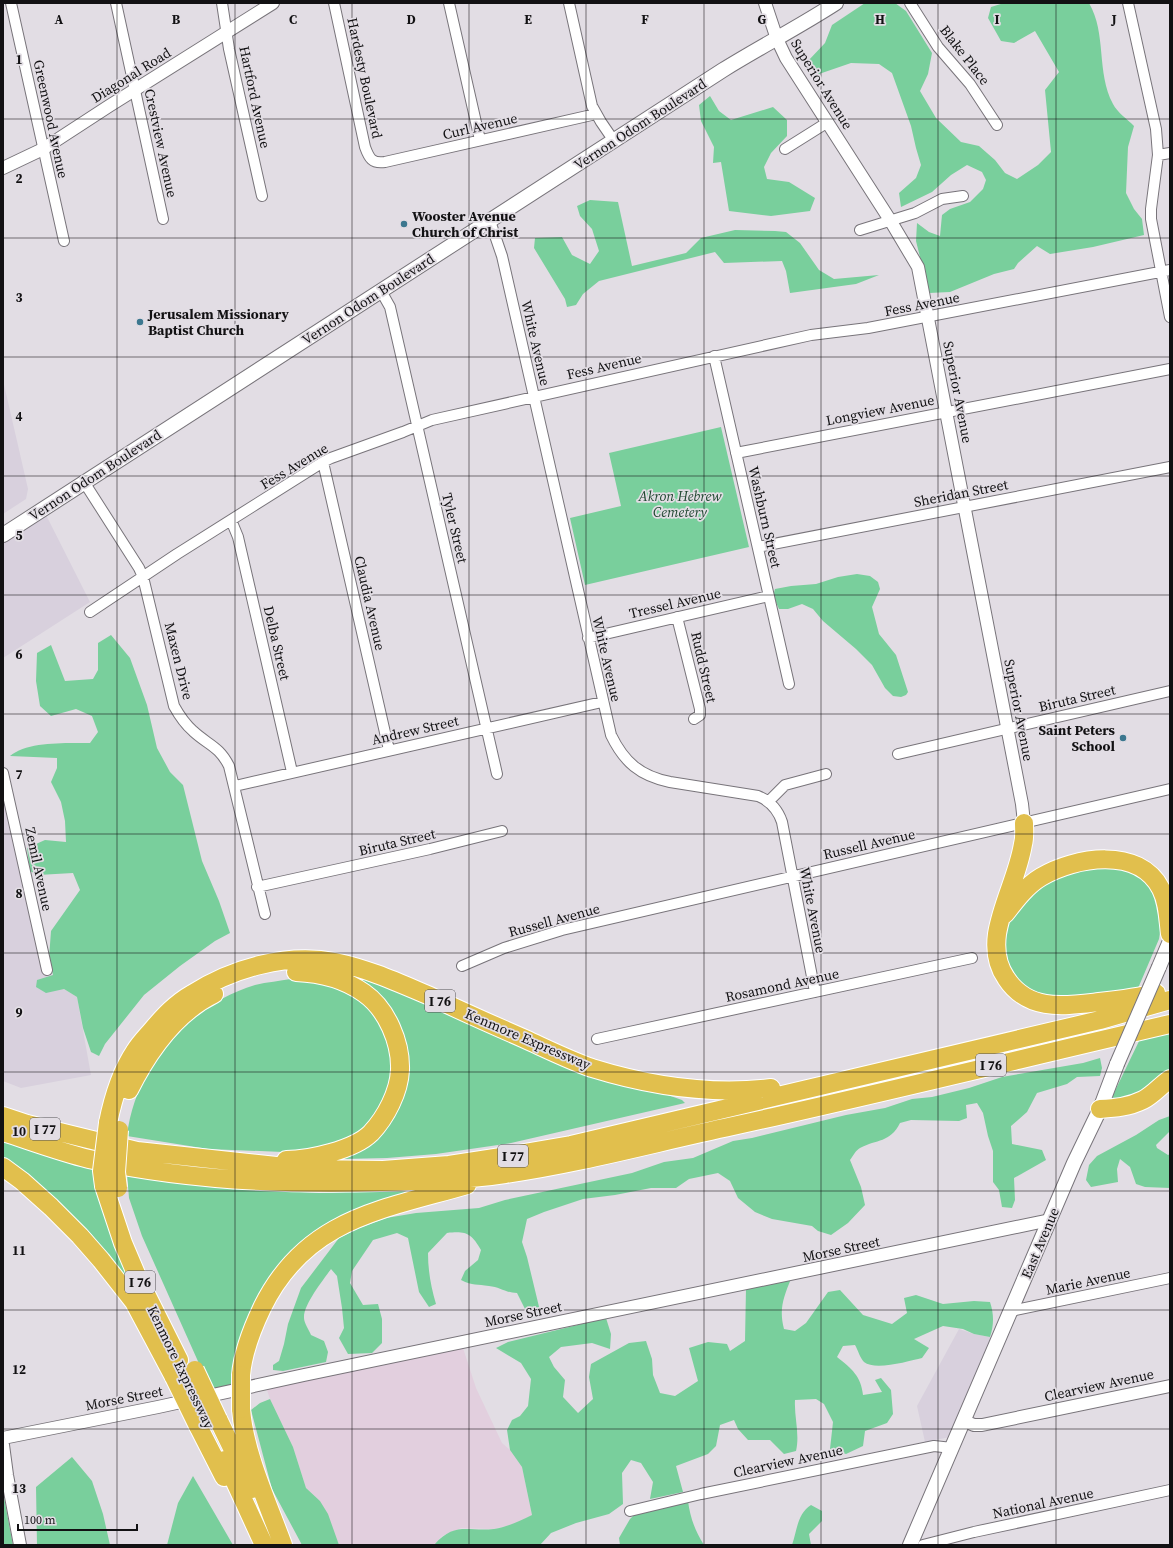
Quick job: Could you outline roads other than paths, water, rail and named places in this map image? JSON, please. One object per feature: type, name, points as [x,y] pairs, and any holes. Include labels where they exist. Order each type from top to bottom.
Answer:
[{"type":"highway","points":[[1024,823],[1023,845],[1001,920],[996,943],[999,964],[1010,984],[1016,990],[1032,1000],[1045,1004],[1063,1006],[1138,997],[1170,989]]},
{"type":"highway","points":[[1001,920],[1014,902],[1032,884],[1057,869],[1084,860],[1096,859],[1128,863],[1149,874],[1157,883],[1167,904],[1170,934]]},
{"type":"highway","name":"Kenmore Expressway","points":[[185,1373],[137,1276],[123,1243],[111,1187],[102,1171],[114,1126],[113,1098],[121,1078],[135,1051],[167,1012],[186,997],[208,983],[258,965],[292,960],[335,962],[366,970],[403,984],[570,1060],[622,1077],[647,1083],[687,1089],[756,1090],[843,1080]]},
{"type":"highway","points":[[114,1126],[126,1096],[139,1070],[158,1042],[179,1019],[206,998],[218,992],[231,986],[264,976],[293,971],[318,973],[336,977],[353,986],[377,1004],[386,1018],[397,1044],[400,1070],[398,1084],[391,1103],[379,1123],[370,1134],[357,1143],[330,1153],[288,1160],[175,1155]]},
{"type":"highway","name":"I 76","points":[[843,1080],[1100,1020],[1170,1000]]},
{"type":"highway","name":"I 76","points":[[282,1545],[252,1459],[242,1422],[242,1366],[249,1337],[270,1292],[287,1268],[314,1243],[347,1222],[373,1211],[504,1174],[605,1156],[1170,1024]]},
{"type":"highway","points":[[1100,1109],[1120,1108],[1144,1100],[1170,1079]]},
{"type":"highway","name":"I 77","points":[[3,1116],[27,1124],[137,1151],[304,1169],[383,1170],[448,1165],[571,1145],[843,1080]]},
{"type":"highway","name":"I 77","points":[[3,1132],[85,1158],[133,1168],[250,1182],[297,1184],[427,1181],[504,1174]]},
{"type":"highway","points":[[3,1167],[22,1181],[80,1236],[134,1302],[185,1373],[208,1423],[258,1545]]},
{"type":"highway","points":[[208,1423],[282,1545]]},
{"type":"highway","name":"Kenmore Expressway","points":[[208,1423],[264,1545]]},
{"type":"main road","name":"Vernon Odom Boulevard","points":[[3,535],[723,70],[762,46],[795,29],[836,3]]},
{"type":"main road","name":"East Avenue","points":[[910,1545],[1074,1163],[1100,1109],[1117,1064],[1170,941]]},
{"type":"street","name":"Greenwood Avenue","points":[[11,3],[64,241]]},
{"type":"street","name":"Crestview Avenue","points":[[116,3],[163,219]]},
{"type":"street","name":"Hartford Avenue","points":[[222,3],[229,49],[262,196]]},
{"type":"street","name":"Diagonal Road","points":[[3,168],[43,149],[274,3]]},
{"type":"street","name":"Hardesty Boulevard","points":[[334,3],[366,147],[370,158]]},
{"type":"street","points":[[449,3],[480,140]]},
{"type":"street","points":[[568,3],[588,94],[596,114],[614,141]]},
{"type":"street","name":"Superior Avenue","points":[[766,3],[777,39],[786,58],[918,266],[1022,804],[1024,823]]},
{"type":"street","name":"Blake Place","points":[[910,3],[938,47],[970,84],[997,126]]},
{"type":"street","points":[[1128,3],[1156,129],[1158,155],[1151,219],[1166,271],[1170,317]]},
{"type":"street","name":"Curl Avenue","points":[[370,158],[378,163],[386,162],[596,114]]},
{"type":"street","points":[[785,149],[828,122]]},
{"type":"street","points":[[1158,155],[1170,153]]},
{"type":"street","points":[[860,230],[915,213],[942,200],[963,196]]},
{"type":"street","name":"White Avenue","points":[[490,221],[502,256],[602,702],[607,722],[615,743],[623,757],[634,768],[659,780],[758,796],[768,802],[777,811],[782,822],[815,992]]},
{"type":"street","name":"Fess Avenue","points":[[90,612],[143,576],[324,462],[432,420],[812,335],[868,328],[1166,271]]},
{"type":"street","name":"Tyler Street","points":[[381,291],[390,307],[497,774]]},
{"type":"street","name":"Washburn Street","points":[[714,356],[789,684]]},
{"type":"street","name":"Longview Avenue","points":[[736,453],[1170,368]]},
{"type":"street","name":"Claudia Avenue","points":[[324,462],[390,750]]},
{"type":"street","name":"Sheridan Street","points":[[758,547],[1170,467]]},
{"type":"street","name":"Maxen Drive","points":[[84,482],[143,576],[174,706],[186,724],[194,732],[216,748],[230,766],[257,887],[265,914]]},
{"type":"street","name":"Delba Street","points":[[232,520],[238,537],[292,772]]},
{"type":"street","name":"Tressel Avenue","points":[[588,638],[769,596]]},
{"type":"street","name":"Rudd Street","points":[[678,617],[700,709],[700,715],[694,719]]},
{"type":"street","name":"Biruta Street","points":[[898,754],[1170,691]]},
{"type":"street","name":"Andrew Street","points":[[235,786],[602,702]]},
{"type":"street","name":"Zemil Avenue","points":[[3,773],[47,970]]},
{"type":"street","points":[[768,802],[784,785],[826,774]]},
{"type":"street","name":"Russell Avenue","points":[[462,966],[504,948],[562,930],[1170,789]]},
{"type":"street","name":"Biruta Street","points":[[257,887],[430,849],[502,831]]},
{"type":"street","name":"Rosamond Avenue","points":[[597,1039],[972,958]]},
{"type":"street","name":"Morse Street","points":[[3,1438],[201,1398],[304,1375],[1050,1220]]},
{"type":"street","name":"Marie Avenue","points":[[1011,1311],[1170,1278]]},
{"type":"street","name":"Clearview Avenue","points":[[964,1420],[974,1425],[982,1425],[1170,1386]]},
{"type":"street","points":[[3,1445],[20,1545]]},
{"type":"street","name":"Clearview Avenue","points":[[630,1511],[700,1494],[934,1446],[952,1448]]},
{"type":"street","name":"National Avenue","points":[[923,1545],[974,1532],[1170,1490]]},
{"type":"place","name":"Wooster Avenue Church of Christ","points":[[404,224]]},
{"type":"place","name":"Jerusalem Missionary Baptist Church","points":[[140,322]]},
{"type":"place","name":"Saint Peters School","points":[[1123,738]]},
{"type":"park label","name":"Akron Hebrew Cemetery","points":[[680,504]]}]
